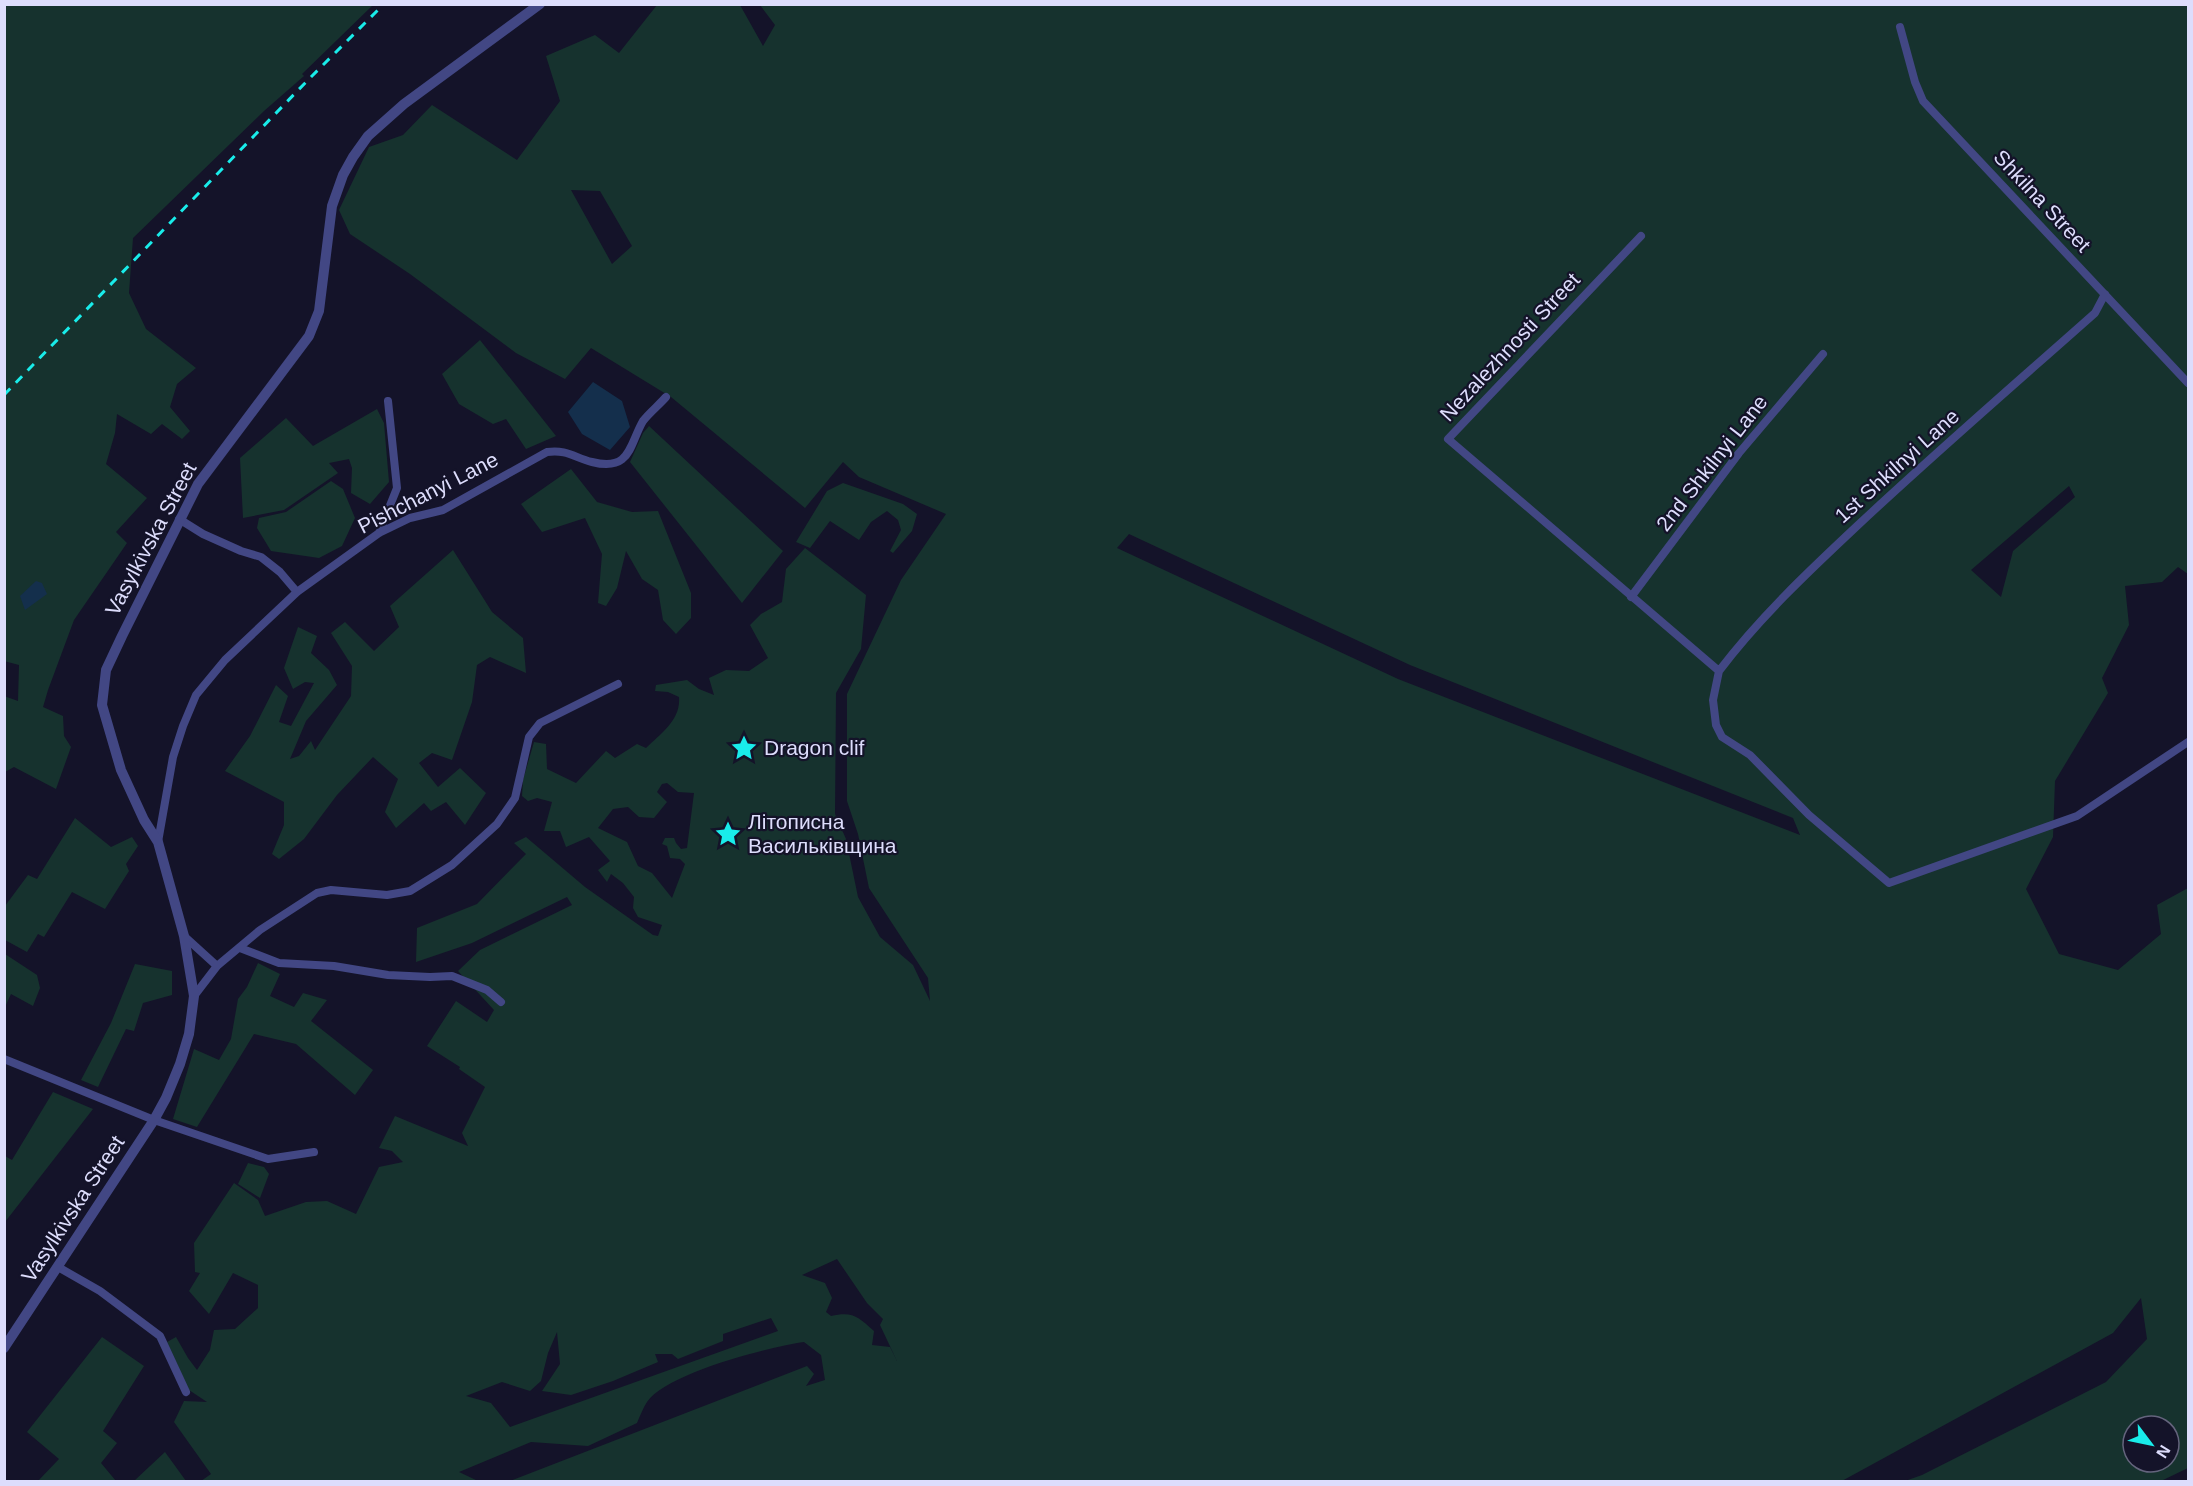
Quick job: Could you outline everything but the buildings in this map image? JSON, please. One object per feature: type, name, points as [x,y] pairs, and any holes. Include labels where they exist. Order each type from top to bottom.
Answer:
[{"type":"street","name":"Vasylkivska Street","points":[[4,1348],[154,1120],[180,1064],[189,1034],[194,996],[184,936],[158,842],[144,820],[121,770],[102,705],[106,670],[198,484],[309,336],[319,311],[332,206],[343,175],[353,157],[369,136],[404,104],[540,4]]},
{"type":"street","name":"Shkilna Street","points":[[1900,27],[1915,82],[1923,101],[2188,383]]},
{"type":"street","name":"Nezalezhnosti Street","points":[[1631,597],[1448,439],[1641,236]]},
{"type":"street","name":"1st Shkilnyi Lane","points":[[1719,671],[1736,649],[1820,561],[1922,465],[2095,313],[2104,294]]},
{"type":"street","name":"2nd Shkilnyi Lane","points":[[1631,597],[1739,453],[1823,354]]},
{"type":"street","name":"Pishchanyi Lane","points":[[158,842],[172,757],[196,695],[225,660],[297,592],[379,533],[410,518],[443,510],[547,452],[573,454],[593,462],[615,463],[629,453],[643,422],[666,397]]},
{"type":"street","points":[[379,533],[397,488],[388,401]]},
{"type":"street","points":[[179,519],[202,534],[261,557],[280,572],[297,592]]},
{"type":"street","points":[[1631,597],[1719,671],[1713,700],[1716,725],[1722,737],[1750,754],[1809,815],[1889,884],[2077,816],[2188,742]]},
{"type":"street","points":[[194,996],[217,966],[260,930],[317,893],[348,890],[387,895],[410,891],[452,865],[497,824],[515,798],[529,736],[540,723],[618,684]]},
{"type":"street","points":[[184,936],[217,966]]},
{"type":"street","points":[[240,948],[279,963],[334,966],[388,975],[452,976],[487,990],[501,1002]]},
{"type":"street","name":"Vasylkivska Street","points":[[4,1059],[154,1120],[268,1159],[314,1152]]},
{"type":"street","points":[[58,1268],[100,1291],[160,1336],[186,1392]]},
{"type":"green space","points":[[5,5],[373,5],[302,74],[304,76],[264,111],[133,238],[129,293],[146,329],[196,368],[177,384],[170,407],[190,431],[182,439],[162,424],[151,434],[117,414],[115,433],[106,464],[147,498],[116,532],[127,543],[74,620],[48,690],[43,707],[63,716],[64,736],[71,747],[56,789],[14,767],[5,772],[4,696],[18,701],[19,665],[4,661]]},
{"type":"green space","points":[[657,5],[740,5],[763,46],[775,25],[760,5],[2188,5],[2188,574],[2178,567],[2162,582],[2125,586],[2129,625],[2102,678],[2108,693],[2055,781],[2053,837],[2026,889],[2059,954],[2118,970],[2161,934],[2157,905],[2188,888],[2188,1468],[2181,1471],[2181,1414],[2121,1414],[2121,1474],[2176,1474],[2161,1481],[1905,1481],[1922,1475],[2106,1382],[2147,1339],[2141,1298],[2113,1333],[1840,1482],[510,1481],[807,1366],[814,1374],[806,1386],[825,1380],[821,1355],[804,1342],[768,1349],[720,1363],[675,1381],[658,1391],[647,1402],[637,1423],[588,1446],[531,1442],[459,1472],[478,1481],[201,1481],[211,1474],[174,1422],[184,1401],[207,1402],[189,1390],[167,1342],[176,1337],[197,1370],[210,1350],[214,1330],[235,1329],[258,1308],[258,1285],[233,1273],[209,1314],[189,1291],[200,1273],[195,1272],[194,1243],[234,1183],[258,1200],[265,1216],[306,1202],[327,1201],[356,1214],[379,1167],[403,1162],[392,1151],[379,1148],[395,1116],[468,1146],[462,1133],[485,1087],[459,1069],[460,1067],[427,1046],[456,1001],[487,1022],[494,1010],[458,971],[480,950],[572,905],[567,897],[472,943],[416,962],[417,928],[477,904],[526,854],[514,843],[526,837],[585,887],[653,935],[658,936],[662,925],[638,917],[633,908],[634,897],[623,883],[611,874],[607,882],[598,870],[610,861],[589,837],[566,847],[560,831],[544,831],[552,802],[537,798],[528,801],[522,796],[523,780],[534,742],[546,744],[547,769],[576,783],[606,751],[615,758],[637,744],[646,748],[669,726],[679,705],[679,697],[668,692],[655,691],[656,685],[687,680],[699,689],[714,695],[709,678],[726,670],[749,671],[768,658],[750,625],[761,614],[782,602],[786,569],[805,548],[866,595],[861,649],[836,693],[835,814],[846,839],[858,897],[880,937],[913,965],[930,1001],[928,978],[869,888],[858,834],[847,801],[847,694],[901,580],[946,514],[859,477],[843,462],[805,508],[671,397],[591,348],[565,379],[516,353],[410,274],[350,234],[339,210],[369,147],[403,135],[432,105],[517,160],[560,101],[546,56],[595,35],[619,53]],"holes":[[[571,190],[600,191],[632,246],[612,264]],[[2069,486],[2075,497],[2013,551],[2001,597],[1971,570]],[[1129,534],[1410,665],[1793,818],[1800,835],[1398,679],[1117,548]],[[667,783],[678,792],[694,793],[687,848],[681,849],[674,838],[665,838],[662,844],[667,846],[670,858],[680,859],[685,864],[672,898],[652,873],[638,866],[627,842],[598,828],[613,809],[628,807],[639,817],[654,818],[667,802],[657,792],[662,784]],[[837,1259],[867,1303],[883,1319],[880,1325],[897,1361],[890,1347],[872,1345],[874,1331],[855,1316],[845,1314],[831,1316],[826,1312],[832,1298],[825,1283],[802,1275]],[[771,1318],[778,1331],[510,1427],[491,1403],[466,1396],[502,1382],[530,1391],[541,1381],[548,1353],[557,1332],[560,1364],[542,1391],[571,1395],[613,1381],[658,1362],[655,1354],[672,1354],[678,1359],[723,1341],[723,1334]]]},
{"type":"green space","points":[[480,340],[556,436],[526,449],[506,419],[493,424],[459,404],[442,374]]},
{"type":"green space","points":[[377,409],[384,423],[389,482],[370,504],[351,493],[352,468],[349,459],[329,463],[338,473],[284,510],[243,518],[240,458],[286,418],[313,446]]},
{"type":"green space","points":[[649,426],[783,551],[742,603],[630,462],[643,433]]},
{"type":"green space","points":[[571,469],[597,502],[632,512],[658,511],[691,593],[691,618],[676,634],[663,620],[658,590],[642,579],[626,551],[617,588],[606,606],[598,603],[602,554],[585,518],[542,532],[521,504]]},
{"type":"green space","points":[[331,481],[343,489],[355,518],[342,546],[319,558],[271,551],[257,528],[259,518],[286,512]]},
{"type":"green space","points":[[843,483],[903,504],[917,514],[912,531],[893,553],[890,551],[901,530],[898,520],[887,511],[871,522],[859,540],[830,521],[810,548],[796,542],[827,491]]},
{"type":"green space","points":[[453,550],[492,612],[523,638],[526,673],[490,657],[477,665],[472,702],[452,760],[432,753],[419,763],[438,787],[460,768],[486,793],[465,825],[446,802],[431,811],[424,803],[396,828],[385,812],[398,779],[373,757],[337,795],[304,839],[279,859],[272,854],[284,825],[284,802],[225,771],[250,736],[276,685],[288,696],[279,722],[291,726],[314,683],[305,682],[293,689],[284,668],[298,627],[317,636],[311,653],[329,670],[337,685],[306,721],[290,759],[299,756],[311,741],[315,750],[351,696],[352,666],[331,633],[345,622],[374,651],[399,627],[390,606]]},
{"type":"green space","points":[[75,818],[111,847],[132,837],[138,846],[126,864],[129,871],[105,909],[72,892],[44,937],[38,934],[27,952],[5,940],[5,906],[28,875],[37,879]]},
{"type":"green space","points":[[5,954],[37,975],[40,988],[33,1006],[11,994],[5,1007]]},
{"type":"green space","points":[[258,963],[280,974],[270,996],[294,1007],[303,993],[327,1000],[311,1021],[373,1070],[355,1095],[296,1044],[254,1034],[197,1127],[173,1119],[194,1049],[219,1060],[231,1039],[238,999],[247,987]]},
{"type":"green space","points":[[135,964],[172,971],[172,995],[143,1003],[134,1031],[126,1029],[98,1087],[81,1080],[111,1023]]},
{"type":"green space","points":[[53,1092],[93,1109],[5,1222],[5,1156],[12,1160]]},
{"type":"green space","points":[[248,1163],[264,1167],[269,1174],[260,1198],[238,1184]]},
{"type":"green space","points":[[102,1337],[144,1366],[103,1431],[117,1443],[101,1463],[116,1481],[38,1481],[59,1459],[27,1432]]},
{"type":"green space","points":[[165,1452],[186,1481],[134,1481]]},
{"type":"water","points":[[593,382],[622,401],[630,427],[610,450],[582,434],[568,412]]},
{"type":"water","points":[[36,581],[42,583],[47,594],[25,610],[20,596]]},
{"type":"railway","points":[[4,395],[384,4]]},
{"type":"place","name":"Dragon clif","points":[[744,748]]},
{"type":"place","name":"Літописна Васильківщина","points":[[728,834]]}]
